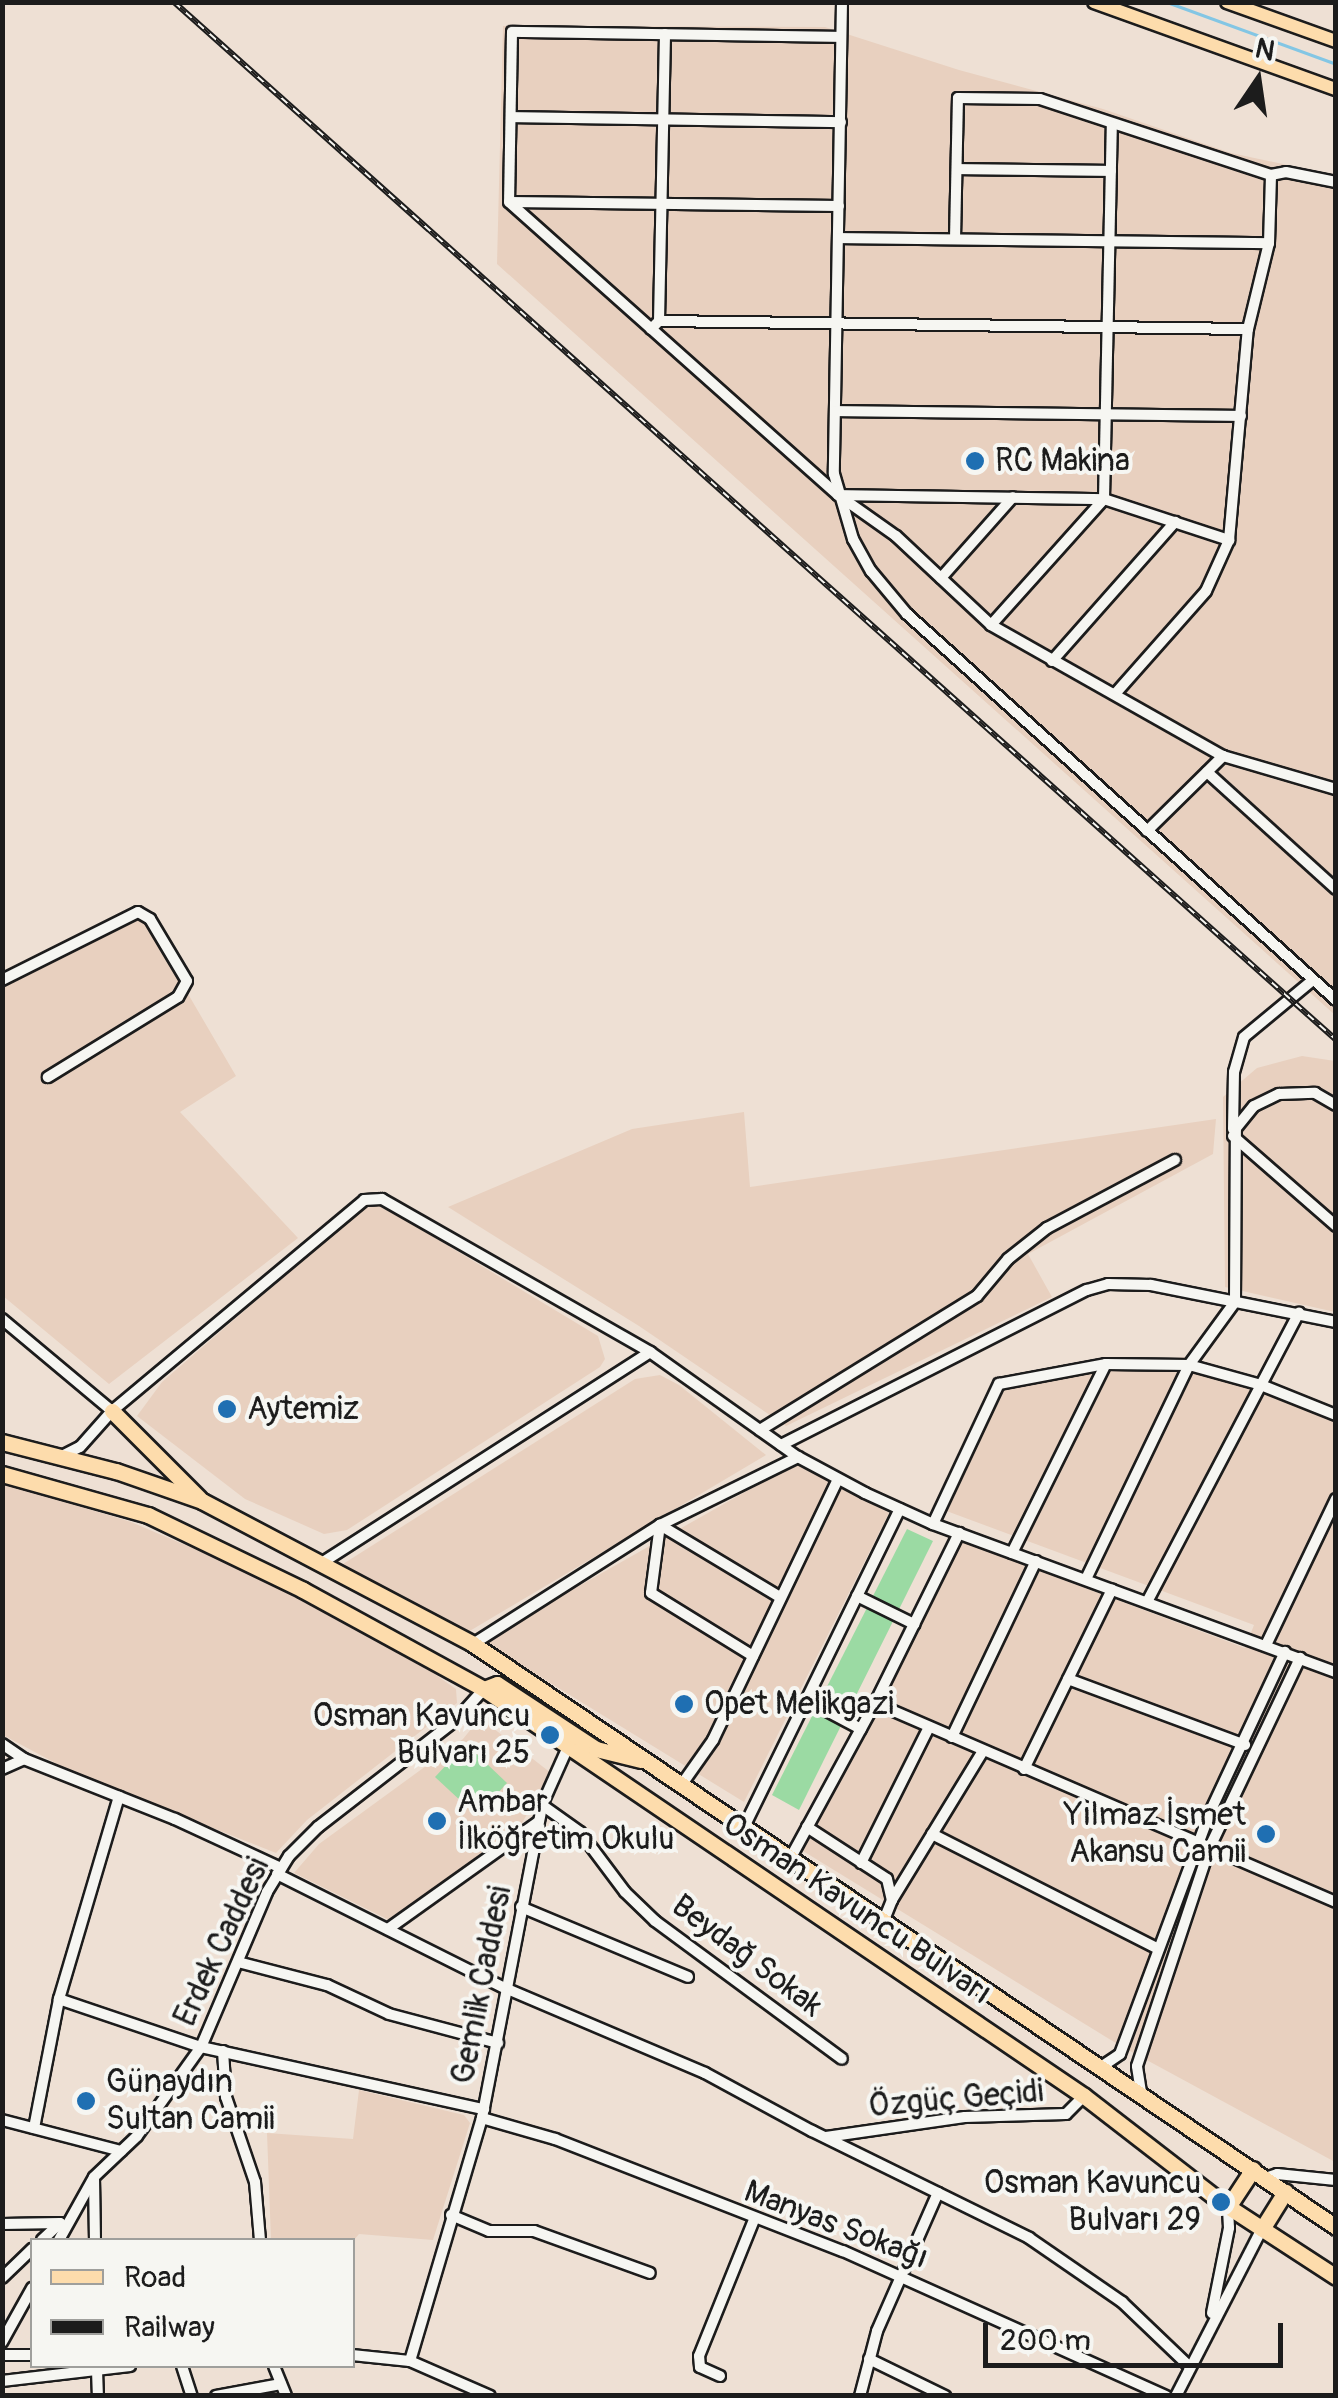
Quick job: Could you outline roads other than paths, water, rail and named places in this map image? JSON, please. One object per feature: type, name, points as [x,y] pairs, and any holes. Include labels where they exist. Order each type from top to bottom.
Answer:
[{"type":"highway","points":[[112,1411],[202,1500]]},
{"type":"highway","name":"Osman Kavuncu Bulvarı","points":[[2,1442],[202,1500],[473,1644],[1141,2092],[1336,2228]]},
{"type":"highway","name":"Osman Kavuncu Bulvarı","points":[[2,1474],[148,1515],[303,1590],[484,1689],[1084,2096],[1228,2207],[1336,2277]]},
{"type":"highway","points":[[484,1689],[496,1684],[596,1749],[650,1762]]},
{"type":"highway","points":[[1228,2207],[1259,2174]]},
{"type":"highway","points":[[1262,2229],[1286,2192]]},
{"type":"main road","points":[[1094,2],[1336,89]]},
{"type":"main road","points":[[1227,2],[1336,41]]},
{"type":"street","points":[[842,2],[835,411],[838,495],[861,555],[894,600],[1147,832],[1314,980],[1333,992]]},
{"type":"street","points":[[509,202],[512,32],[840,37]]},
{"type":"street","points":[[655,325],[665,34]]},
{"type":"street","points":[[955,239],[958,98],[1040,99],[1112,126],[1270,175],[1286,172],[1336,182]]},
{"type":"street","points":[[511,117],[841,122]]},
{"type":"street","points":[[991,625],[1104,498],[1112,126]]},
{"type":"street","points":[[957,169],[1111,172]]},
{"type":"street","points":[[1114,694],[1206,592],[1229,540],[1248,329],[1269,244],[1270,175]]},
{"type":"street","points":[[509,202],[840,206]]},
{"type":"street","points":[[509,202],[655,325],[838,495],[896,536],[991,625],[1223,756],[1336,789]]},
{"type":"street","points":[[839,238],[1269,244]]},
{"type":"street","points":[[655,325],[1248,329]]},
{"type":"street","points":[[835,411],[1240,416]]},
{"type":"street","points":[[838,495],[1104,498],[1229,540]]},
{"type":"street","points":[[941,578],[1013,497]]},
{"type":"street","points":[[1052,661],[1175,522]]},
{"type":"street","points":[[1147,832],[1223,756]]},
{"type":"street","points":[[1207,772],[1336,888]]},
{"type":"street","points":[[2,980],[138,912],[150,919],[188,980],[178,997],[48,1077]]},
{"type":"street","points":[[1086,1579],[1190,1365],[1235,1302],[1234,1072],[1241,1044],[1254,1026],[1314,980]]},
{"type":"street","points":[[1233,1136],[1247,1112],[1278,1094],[1314,1093],[1336,1105]]},
{"type":"street","points":[[1233,1136],[1336,1226]]},
{"type":"street","points":[[760,1430],[977,1296],[1008,1259],[1046,1228],[1175,1160]]},
{"type":"street","points":[[60,1456],[80,1446],[112,1411],[259,1285],[370,1198],[392,1202],[650,1352],[798,1457],[838,1479],[933,1524],[1336,1672]]},
{"type":"street","points":[[781,1445],[1098,1287],[1141,1283],[1336,1322]]},
{"type":"street","points":[[1147,1602],[1299,1313]]},
{"type":"street","points":[[2,1319],[112,1411]]},
{"type":"street","points":[[320,1564],[650,1352]]},
{"type":"street","points":[[1012,1552],[1106,1364]]},
{"type":"street","points":[[933,1524],[999,1384],[1106,1364],[1190,1365],[1261,1385],[1336,1415]]},
{"type":"street","points":[[473,1644],[660,1525],[798,1457]]},
{"type":"street","points":[[682,1784],[713,1740],[838,1479]]},
{"type":"street","points":[[1266,1645],[1336,1499]]},
{"type":"street","points":[[744,1827],[900,1509]]},
{"type":"street","points":[[660,1525],[780,1598]]},
{"type":"street","points":[[660,1525],[650,1594],[753,1656]]},
{"type":"street","points":[[790,1860],[876,1704],[959,1533]]},
{"type":"street","points":[[952,1737],[1036,1561]]},
{"type":"street","points":[[1024,1768],[1112,1589]]},
{"type":"street","points":[[857,1596],[914,1624]]},
{"type":"street","points":[[1100,2066],[1113,2063],[1120,2054],[1242,1744],[1284,1652]]},
{"type":"street","points":[[1141,2092],[1137,2066],[1203,1847],[1256,1752],[1300,1658]]},
{"type":"street","points":[[1068,1679],[1256,1752]]},
{"type":"street","name":"Erdek Caddesi","points":[[60,2238],[94,2178],[122,2151],[202,2047],[279,1871],[308,1836],[456,1720],[484,1689]]},
{"type":"street","points":[[806,1700],[861,1729]]},
{"type":"street","points":[[876,1704],[1336,1902]]},
{"type":"street","points":[[862,1863],[929,1727]]},
{"type":"street","points":[[2,1744],[24,1759],[119,1797],[279,1871],[505,1988],[705,2072],[938,2193],[1071,2264],[1134,2312],[1189,2366]]},
{"type":"street","name":"Gemlik Caddesi","points":[[410,2361],[483,2113],[542,1805],[568,1747]]},
{"type":"street","points":[[883,1922],[892,1900],[983,1750]]},
{"type":"street","points":[[2,1769],[24,1759]]},
{"type":"street","points":[[34,2128],[60,1999],[119,1797]]},
{"type":"street","name":"Beydağ Sokak","points":[[542,1805],[580,1832],[625,1892],[655,1921],[842,2059]]},
{"type":"street","points":[[388,1929],[538,1822]]},
{"type":"street","points":[[808,1827],[886,1879],[892,1900]]},
{"type":"street","points":[[932,1834],[1159,1949]]},
{"type":"street","points":[[522,1907],[688,1977]]},
{"type":"street","points":[[238,1962],[327,1985],[389,2014],[498,2043]]},
{"type":"street","name":"Manyas Sokağı","points":[[60,1999],[202,2047],[483,2113],[902,2277],[1166,2396]]},
{"type":"street","points":[[223,2052],[226,2097],[255,2182],[260,2238]]},
{"type":"street","name":"Özgüç Geçidi","points":[[825,2137],[965,2118],[1066,2114],[1084,2096]]},
{"type":"street","points":[[2,2120],[122,2151]]},
{"type":"street","points":[[1259,2174],[1336,2180]]},
{"type":"street","points":[[94,2178],[95,2238]]},
{"type":"street","points":[[860,2396],[870,2359],[938,2193]]},
{"type":"street","name":"Erdek Caddesi","points":[[44,2238],[79,2205]]},
{"type":"street","points":[[1209,2324],[1229,2228],[1228,2207]]},
{"type":"street","points":[[451,2215],[489,2231],[534,2231],[650,2272]]},
{"type":"street","points":[[720,2376],[700,2367],[698,2356],[754,2220]]},
{"type":"street","points":[[2,2224],[60,2223]]},
{"type":"street","points":[[1176,2396],[1209,2324],[1262,2229]]},
{"type":"street","points":[[2,2278],[30,2252]]},
{"type":"street","points":[[2,2342],[30,2292]]},
{"type":"street","points":[[2,2355],[30,2355]]},
{"type":"street","points":[[355,2355],[410,2361],[490,2396]]},
{"type":"street","points":[[870,2359],[946,2396]]},
{"type":"street","points":[[2,2381],[108,2368]]},
{"type":"street","points":[[183,2368],[192,2396]]},
{"type":"street","points":[[97,2370],[98,2396]]},
{"type":"street","points":[[462,2382],[464,2396]]},
{"type":"street","points":[[216,2396],[284,2390]]},
{"type":"waterway","points":[[1167,2],[1336,64]]},
{"type":"railway","points":[[174,2],[1336,1040]]},
{"type":"place","name":"RC Makina","points":[[975,461]]},
{"type":"place","name":"Aytemiz","points":[[227,1409]]},
{"type":"place","name":"Opet Melikgazi","points":[[684,1704]]},
{"type":"place","name":"Osman Kavuncu Bulvarı 25","points":[[550,1735]]},
{"type":"place","name":"Ambar İlköğretim Okulu","points":[[437,1821]]},
{"type":"place","name":"Yılmaz İsmet Akansu Camii","points":[[1266,1834]]},
{"type":"place","name":"Günaydın Sultan Camii","points":[[86,2101]]},
{"type":"place","name":"Osman Kavuncu Bulvarı 29","points":[[1221,2202]]}]
